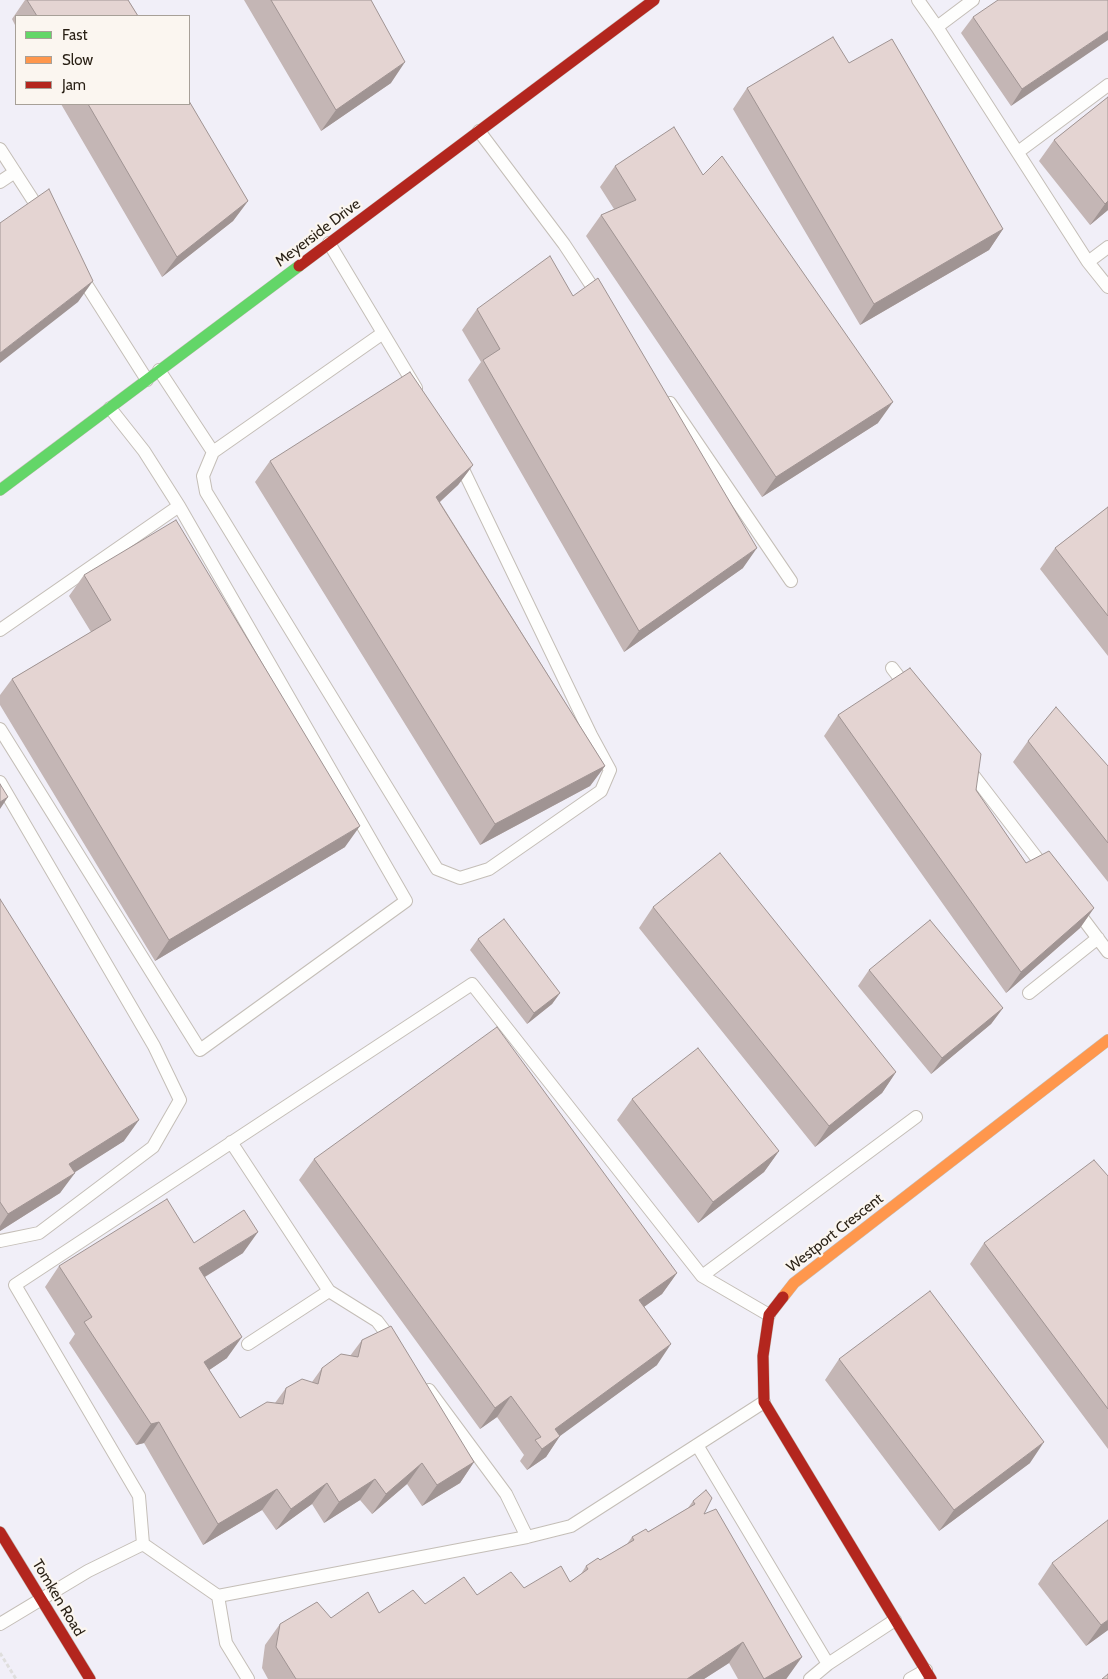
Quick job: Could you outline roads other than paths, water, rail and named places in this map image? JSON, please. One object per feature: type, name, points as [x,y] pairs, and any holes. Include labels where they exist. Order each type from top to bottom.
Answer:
[{"type":"street","name":"Meyerside Drive","points":[[0,490],[654,0]]},
{"type":"street","name":"Westport Crescent","points":[[928,1674],[764,1402],[763,1356],[769,1315],[794,1283],[1108,1040]]},
{"type":"street","name":"Tomken Road","points":[[0,1532],[90,1679]]},
{"type":"lane","points":[[918,0],[1088,262],[1108,287]]},
{"type":"lane","points":[[937,27],[973,0]]},
{"type":"lane","points":[[1018,152],[1108,85]]},
{"type":"lane","points":[[478,132],[564,244],[608,310]]},
{"type":"lane","points":[[0,149],[47,222]]},
{"type":"lane","points":[[0,182],[15,172]]},
{"type":"lane","points":[[329,244],[422,398]]},
{"type":"lane","points":[[1088,262],[1108,247]]},
{"type":"lane","points":[[73,264],[147,380]]},
{"type":"lane","points":[[383,333],[213,452],[203,476],[206,492],[437,870],[460,878],[489,869],[601,791],[610,770],[590,734],[452,447]]},
{"type":"lane","points":[[159,370],[213,452]]},
{"type":"lane","points":[[663,392],[791,581]]},
{"type":"lane","points":[[0,729],[200,1050],[406,901],[179,506],[144,451],[110,408]]},
{"type":"lane","points":[[0,630],[179,506]]},
{"type":"lane","points":[[892,668],[915,699]]},
{"type":"lane","points":[[962,761],[1051,876]]},
{"type":"lane","points":[[0,782],[154,1046],[180,1100],[153,1147],[39,1233],[0,1241]]},
{"type":"lane","points":[[1068,900],[1108,952]]},
{"type":"lane","points":[[1029,993],[1098,938]]},
{"type":"lane","points":[[143,1544],[139,1496],[14,1284],[472,984],[702,1276],[769,1315]]},
{"type":"lane","points":[[702,1276],[916,1117]]},
{"type":"lane","points":[[230,1142],[329,1291],[377,1321],[400,1353]]},
{"type":"lane","points":[[248,1344],[329,1291]]},
{"type":"lane","points":[[424,1384],[506,1494],[527,1537]]},
{"type":"lane","points":[[143,1544],[218,1596],[527,1537],[571,1526],[764,1402]]},
{"type":"lane","points":[[697,1446],[828,1664]]},
{"type":"lane","points":[[0,1624],[88,1571],[143,1544]]},
{"type":"lane","points":[[218,1596],[226,1643],[248,1679]]},
{"type":"lane","points":[[810,1679],[828,1664],[895,1620]]},
{"type":"lane","points":[[910,1679],[928,1674]]}]
